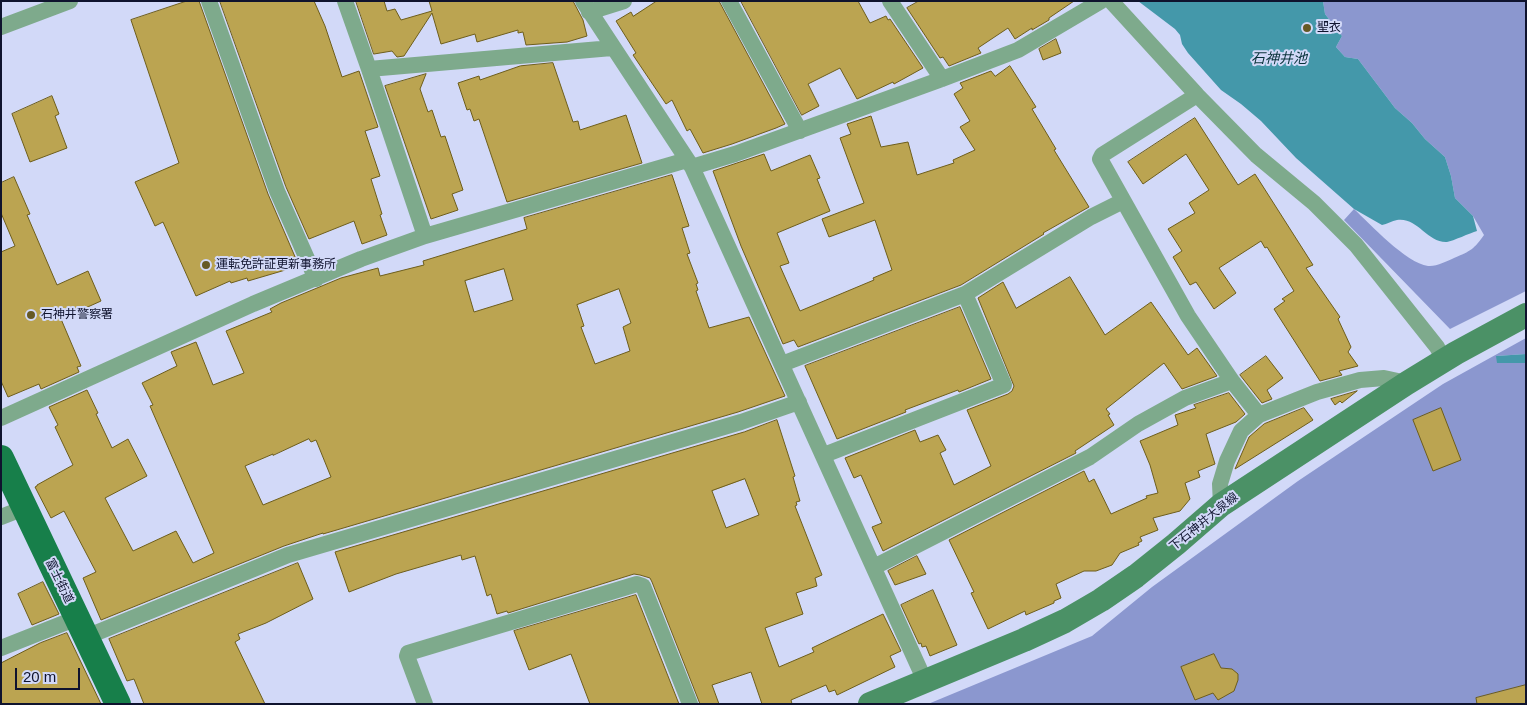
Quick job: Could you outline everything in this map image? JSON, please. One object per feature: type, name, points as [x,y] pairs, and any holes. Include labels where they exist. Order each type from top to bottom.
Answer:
[{"type":"main road","name":"下石神井大泉線","points":[[870,704],[1024,640],[1065,621],[1102,600],[1136,576],[1221,505],[1407,383],[1444,360],[1526,315]]},
{"type":"main road","name":"富士街道","points":[[1,458],[13,513],[82,627],[118,704]]},
{"type":"street","points":[[1,27],[70,1]]},
{"type":"street","points":[[208,1],[277,192],[316,279]]},
{"type":"street","points":[[344,1],[425,236]]},
{"type":"street","points":[[624,1],[586,6],[690,164],[800,402],[852,522],[874,566],[925,681]]},
{"type":"street","points":[[729,1],[800,131]]},
{"type":"street","points":[[890,1],[942,79]]},
{"type":"street","points":[[1,418],[253,304],[361,259],[425,236],[690,164],[735,154],[1018,50],[1101,1]]},
{"type":"street","points":[[1111,1],[1256,155],[1314,203],[1356,245],[1437,346],[1444,360]]},
{"type":"street","points":[[369,69],[612,48]]},
{"type":"street","points":[[1197,94],[1100,158],[1188,316],[1232,381],[1258,415]]},
{"type":"street","points":[[782,364],[965,294],[1091,217],[1123,201]]},
{"type":"street","points":[[824,455],[1004,385],[965,294]]},
{"type":"street","points":[[1221,505],[1220,484],[1227,461],[1241,431],[1258,415],[1317,392],[1360,380],[1384,378],[1407,383]]},
{"type":"street","points":[[874,566],[1090,457],[1138,424],[1185,398],[1232,381]]},
{"type":"street","points":[[1,648],[82,627],[288,555],[742,422],[800,402]]},
{"type":"street","points":[[425,704],[407,656],[408,653],[637,584],[643,586],[690,704]]},
{"type":"shaded area","points":[[1323,1],[1526,1],[1526,291],[1450,329],[1344,220],[1354,209],[1399,251],[1409,258],[1428,266],[1441,264],[1468,251],[1475,247],[1484,235],[1473,216],[1455,198],[1445,157],[1395,108],[1358,59],[1345,57],[1336,47],[1342,36],[1325,14]]},
{"type":"shaded area","points":[[1526,338],[1526,354],[1496,356],[1505,363],[1526,363],[1526,704],[928,704],[1092,636],[1152,587],[1298,481],[1443,384]]},
{"type":"water","name":"石神井池","points":[[1138,1],[1323,1],[1325,14],[1342,36],[1336,47],[1345,57],[1358,59],[1395,108],[1445,157],[1455,198],[1473,216],[1477,231],[1447,242],[1440,241],[1434,239],[1411,222],[1397,220],[1382,225],[1354,209],[1296,158],[1261,121],[1221,90],[1188,53],[1182,44],[1180,35],[1175,29]]},
{"type":"water","points":[[1526,354],[1526,363],[1497,363],[1496,356]]},
{"type":"building","points":[[187,1],[199,1],[268,194],[299,266],[248,281],[247,278],[231,283],[230,281],[196,296],[163,222],[155,226],[135,182],[179,163],[131,20]]},
{"type":"building","points":[[220,1],[314,1],[325,26],[342,77],[359,71],[378,127],[365,131],[380,176],[371,179],[387,235],[362,244],[354,221],[309,239],[286,187]]},
{"type":"building","points":[[356,1],[384,1],[387,11],[395,9],[401,20],[432,11],[429,1],[573,1],[583,20],[587,36],[567,42],[526,45],[523,32],[518,33],[518,30],[477,42],[475,34],[441,44],[432,13],[404,56],[397,57],[392,51],[374,54]]},
{"type":"building","points":[[657,1],[719,1],[785,124],[703,153],[690,129],[687,131],[672,100],[666,104],[633,55],[636,53],[616,21],[631,12],[633,16]]},
{"type":"building","points":[[741,1],[858,1],[870,23],[886,16],[888,20],[890,19],[923,68],[894,84],[893,82],[857,99],[840,68],[808,84],[819,106],[802,115]]},
{"type":"building","points":[[919,1],[1074,1],[1049,18],[1049,20],[1015,39],[1008,28],[978,48],[981,53],[949,66],[943,57],[940,58],[907,8]]},
{"type":"building","points":[[1056,39],[1061,53],[1043,60],[1039,49]]},
{"type":"building","points":[[553,63],[573,122],[578,121],[580,130],[626,115],[642,163],[507,202],[479,119],[474,121],[470,109],[467,110],[458,83],[479,76],[480,80],[520,66]]},
{"type":"building","points":[[1010,66],[1036,107],[1032,109],[1056,149],[1054,150],[1089,207],[1043,233],[961,285],[798,347],[794,340],[783,344],[741,246],[713,171],[764,154],[771,171],[810,155],[820,178],[817,179],[830,211],[777,233],[789,263],[780,266],[800,311],[874,280],[873,278],[892,270],[875,220],[829,237],[822,219],[864,203],[840,138],[851,134],[847,124],[871,116],[881,147],[908,142],[917,175],[954,163],[953,160],[975,150],[960,127],[970,121],[954,94],[963,88],[960,83],[991,71],[995,76]]},
{"type":"building","points":[[426,74],[420,89],[428,112],[432,110],[441,137],[445,136],[463,190],[452,194],[458,210],[431,219],[385,86]]},
{"type":"building","points":[[52,96],[59,114],[55,116],[67,148],[30,162],[12,114]]},
{"type":"building","points":[[1195,118],[1238,185],[1255,174],[1313,265],[1306,268],[1340,317],[1338,319],[1351,347],[1348,352],[1358,366],[1339,371],[1342,375],[1320,381],[1274,309],[1285,301],[1282,299],[1294,291],[1267,247],[1265,248],[1261,241],[1219,268],[1236,293],[1214,309],[1196,282],[1190,285],[1173,257],[1182,251],[1168,229],[1195,213],[1189,203],[1209,190],[1186,154],[1143,184],[1128,162]]},
{"type":"building","points":[[672,175],[689,226],[682,228],[690,253],[687,254],[698,283],[696,284],[698,290],[696,291],[709,328],[749,317],[785,396],[738,412],[323,533],[284,546],[101,620],[83,578],[96,572],[64,511],[51,518],[35,487],[73,465],[55,427],[58,425],[49,407],[87,390],[112,448],[128,439],[147,476],[105,498],[133,551],[176,531],[193,563],[214,553],[150,406],[153,405],[142,383],[177,366],[171,352],[196,342],[213,385],[244,373],[226,331],[272,312],[270,309],[281,303],[341,278],[378,268],[380,276],[424,265],[423,261],[527,229],[524,218]],"holes":[[[504,269],[513,300],[474,312],[465,281]],[[619,289],[631,323],[623,327],[630,351],[595,364],[581,327],[584,326],[577,305]],[[309,439],[311,442],[316,440],[331,477],[263,505],[245,466]]]},
{"type":"building","name":"石神井警察署","points":[[14,177],[30,214],[27,215],[57,285],[88,271],[101,301],[61,319],[81,366],[77,367],[79,372],[41,389],[39,384],[8,397],[1,381],[1,252],[15,246],[1,213],[1,183]]},
{"type":"building","points":[[1070,277],[1105,335],[1151,302],[1188,355],[1197,348],[1217,376],[1182,389],[1164,363],[1106,409],[1114,425],[1075,451],[1076,453],[883,551],[872,527],[882,523],[861,475],[854,478],[845,458],[915,430],[920,442],[938,435],[946,450],[940,453],[954,485],[991,466],[967,410],[1008,394],[1014,386],[978,298],[1003,282],[1016,308]]},
{"type":"building","points":[[960,307],[991,379],[905,410],[906,412],[837,439],[805,366]]},
{"type":"building","points":[[1266,356],[1283,378],[1267,390],[1272,399],[1262,403],[1240,375]]},
{"type":"building","points":[[1357,391],[1342,403],[1340,401],[1335,405],[1331,399]]},
{"type":"building","points":[[1229,393],[1245,414],[1236,422],[1206,434],[1215,464],[1198,471],[1200,477],[1185,483],[1190,499],[1180,511],[1153,518],[1158,530],[1140,537],[1142,541],[1138,543],[1139,545],[1120,553],[1112,565],[1096,571],[1084,571],[1056,584],[1061,598],[1054,601],[1054,603],[1026,615],[1025,611],[988,629],[971,593],[974,592],[949,540],[1084,471],[1089,482],[1094,479],[1111,514],[1147,498],[1146,496],[1158,493],[1150,465],[1140,441],[1178,425],[1175,415],[1196,408],[1194,405]]},
{"type":"building","points":[[1304,408],[1313,420],[1235,469],[1249,437],[1264,424]]},
{"type":"building","points":[[1441,408],[1461,460],[1433,471],[1413,420]]},
{"type":"building","points":[[777,420],[795,476],[793,477],[800,501],[796,502],[797,505],[795,506],[822,575],[815,578],[817,586],[796,593],[803,614],[765,628],[779,667],[814,652],[812,648],[883,614],[901,651],[890,656],[895,667],[837,695],[835,690],[829,692],[826,685],[791,700],[792,704],[762,704],[751,672],[712,685],[719,704],[700,704],[650,578],[634,574],[508,613],[507,611],[497,614],[491,594],[487,596],[475,556],[462,560],[461,555],[396,574],[349,592],[335,552],[744,432]],"holes":[[[745,479],[759,515],[726,528],[712,491]]]},
{"type":"building","points":[[917,556],[926,574],[895,585],[888,571]]},
{"type":"building","points":[[298,563],[313,599],[266,623],[238,634],[240,639],[235,642],[265,704],[144,704],[134,679],[127,681],[109,639]]},
{"type":"building","points":[[43,582],[59,614],[32,625],[18,594]]},
{"type":"building","points":[[933,590],[957,645],[930,656],[926,646],[922,647],[921,643],[919,644],[901,605]]},
{"type":"building","points":[[636,595],[679,704],[590,704],[571,654],[529,670],[514,631]]},
{"type":"building","points":[[67,633],[101,704],[1,704],[1,663],[40,643]]},
{"type":"building","points":[[1214,654],[1221,668],[1232,669],[1238,674],[1234,691],[1218,700],[1213,693],[1195,700],[1181,667]]},
{"type":"building","points":[[1526,685],[1526,704],[1477,704],[1476,698]]},
{"type":"place","name":"聖衣","points":[[1307,28]]},
{"type":"place","name":"運転免許証更新事務所","points":[[206,265]]},
{"type":"place","name":"石神井警察署","points":[[31,315]]}]
